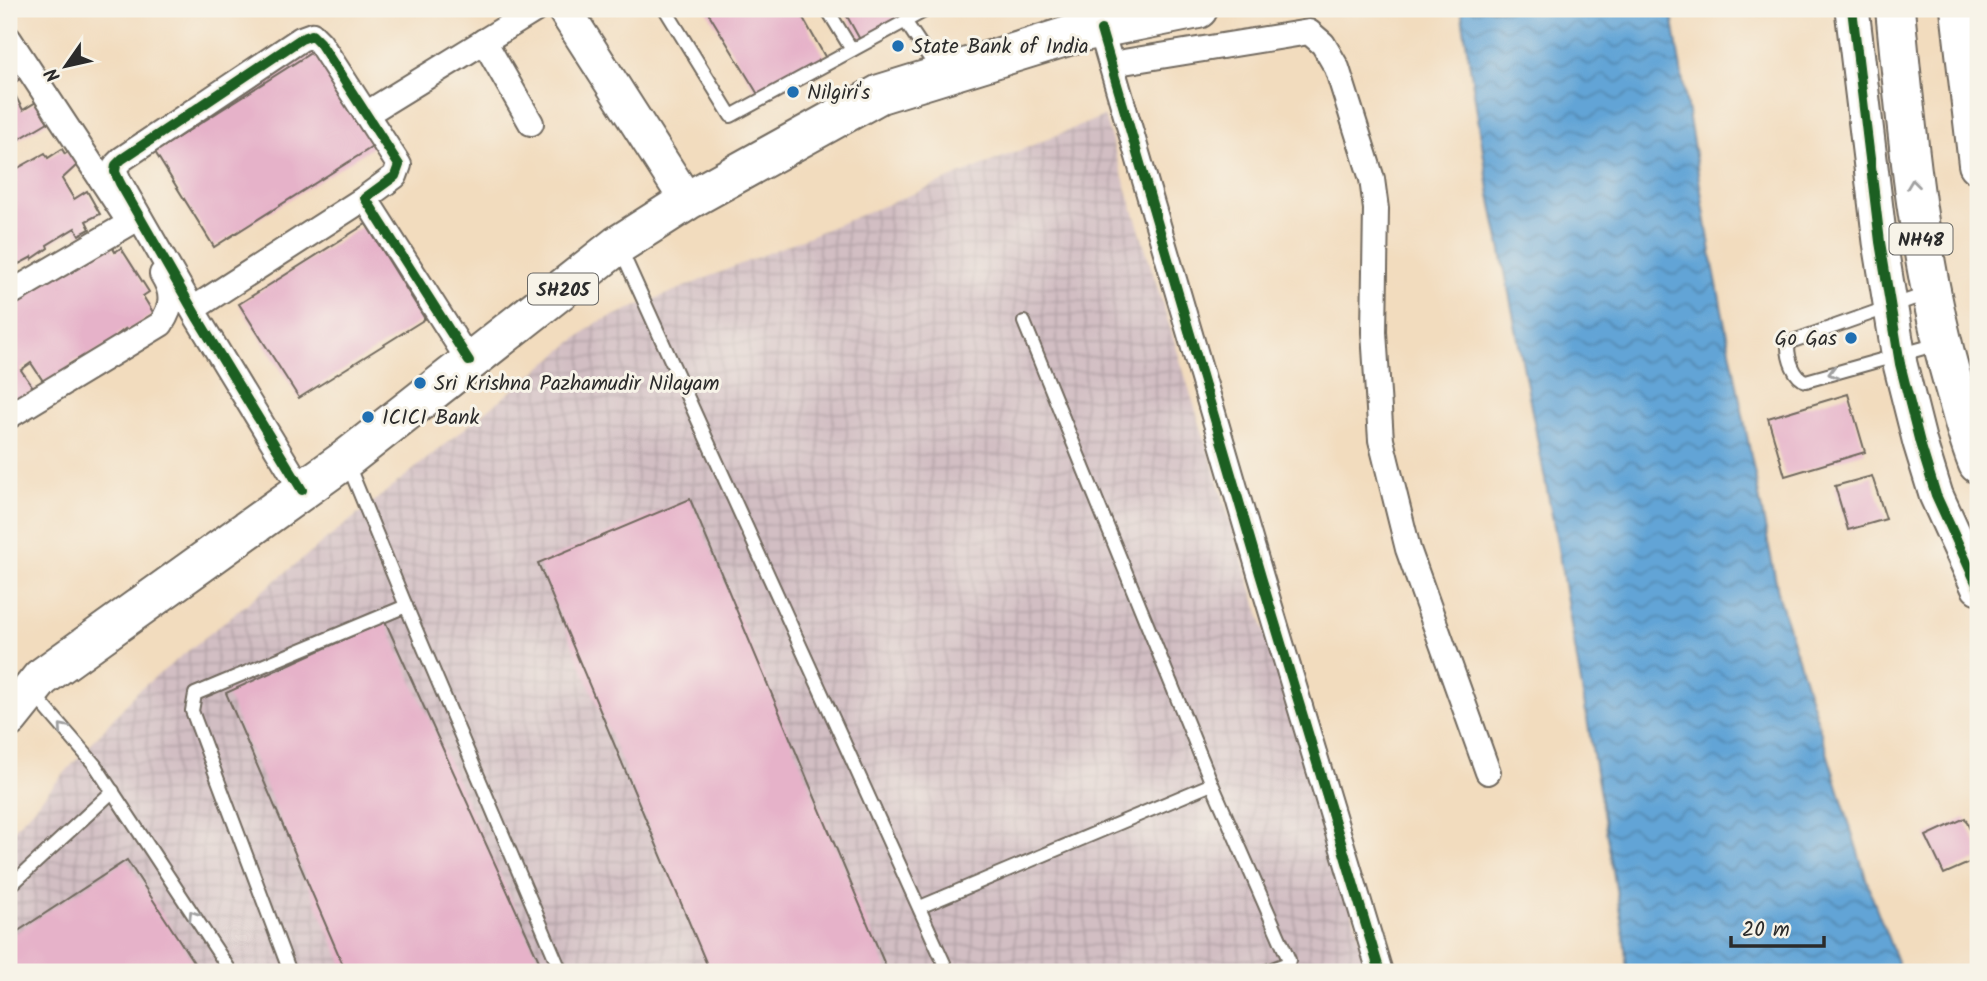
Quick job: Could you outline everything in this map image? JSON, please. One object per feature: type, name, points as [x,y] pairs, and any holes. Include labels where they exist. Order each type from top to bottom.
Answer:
[{"type":"main road","name":"SH205","points":[[20,704],[41,678],[346,459],[618,245],[687,201],[880,94],[1100,30],[1198,9]]},
{"type":"main road","name":"NH48","points":[[1895,9],[1913,186],[1931,292],[1942,343],[1978,464]]},
{"type":"main road","points":[[1960,9],[1978,164]]},
{"type":"street","points":[[366,114],[484,41],[549,9],[687,201]]},
{"type":"street","points":[[1852,9],[1880,242],[1899,355],[1920,443],[1936,495],[1978,587]]},
{"type":"street","points":[[1380,972],[1100,30],[1308,32],[1322,44],[1336,68],[1372,179],[1376,209],[1374,332],[1381,440],[1408,549],[1488,772]]},
{"type":"street","points":[[193,309],[395,176],[399,165],[312,34],[116,165],[115,172],[193,309],[302,490]]},
{"type":"street","points":[[9,39],[130,223],[169,285],[172,295],[168,313],[161,324],[9,416]]},
{"type":"street","points":[[484,41],[531,123]]},
{"type":"street","points":[[365,198],[469,362]]},
{"type":"street","points":[[9,294],[130,223]]},
{"type":"lane","points":[[665,9],[731,116],[928,9]]},
{"type":"lane","points":[[827,9],[852,50]]},
{"type":"lane","points":[[905,21],[941,75]]},
{"type":"lane","points":[[618,245],[948,972]]},
{"type":"lane","points":[[1931,292],[1793,341],[1788,346],[1788,352],[1797,376],[1806,381],[1942,343]]},
{"type":"lane","points":[[1024,322],[1212,784],[1289,960],[1264,972]]},
{"type":"lane","points":[[346,459],[405,606],[561,972]]},
{"type":"lane","points":[[290,972],[192,711],[195,694],[405,606]]},
{"type":"lane","points":[[20,704],[95,765],[231,972]]},
{"type":"lane","points":[[920,907],[1212,784]]},
{"type":"lane","points":[[9,887],[113,791]]},
{"type":"shaded area","points":[[1104,116],[1371,972],[9,972],[9,835],[138,691],[596,323]]},
{"type":"water","points":[[1461,9],[1671,9],[1713,264],[1779,597],[1871,894],[1901,972],[1627,972],[1624,936],[1555,531],[1489,189]]},
{"type":"building","points":[[706,9],[798,9],[828,62],[762,101]]},
{"type":"building","points":[[843,9],[922,9],[863,45]]},
{"type":"building","points":[[317,49],[377,144],[214,247],[155,152]]},
{"type":"building","points":[[9,52],[28,73],[10,86],[23,110],[41,99],[49,113],[44,116],[48,122],[9,145]]},
{"type":"building","points":[[62,149],[65,154],[69,151],[77,165],[62,179],[74,199],[87,191],[100,214],[86,221],[90,229],[79,235],[75,228],[47,245],[48,248],[32,259],[19,264],[17,261],[9,266],[9,180],[14,177],[11,172],[45,153],[48,158]]},
{"type":"building","points":[[366,224],[425,319],[299,398],[239,304]]},
{"type":"building","points":[[108,239],[115,252],[121,248],[149,292],[143,296],[154,314],[126,332],[125,329],[117,335],[118,338],[81,361],[79,359],[71,364],[72,366],[45,384],[31,363],[21,370],[35,390],[9,406],[9,295]]},
{"type":"building","points":[[1848,394],[1865,452],[1785,476],[1768,418]]},
{"type":"building","points":[[1872,476],[1886,519],[1848,530],[1835,486]]},
{"type":"building","points":[[690,499],[888,972],[710,972],[538,563]]},
{"type":"building","points":[[385,621],[544,972],[346,972],[226,693]]},
{"type":"building","points":[[1965,818],[1978,847],[1978,859],[1944,874],[1926,836]]},
{"type":"building","points":[[127,860],[200,972],[9,972],[9,937]]},
{"type":"cycle path","points":[[1852,9],[1880,242],[1900,364],[1936,495],[1978,587]]},
{"type":"cycle path","points":[[1101,30],[1380,972]]},
{"type":"cycle path","points":[[302,490],[198,319],[120,183],[115,172],[116,165],[122,159],[301,39],[312,35],[320,43],[399,165],[395,176],[365,198],[469,361]]},
{"type":"place","name":"State Bank of India","points":[[898,46]]},
{"type":"place","name":"Nilgiri's","points":[[793,92]]},
{"type":"place","name":"Go Gas","points":[[1851,338]]},
{"type":"place","name":"Sri Krishna Pazhamudir Nilayam","points":[[420,383]]},
{"type":"place","name":"ICICI Bank","points":[[368,417]]}]
